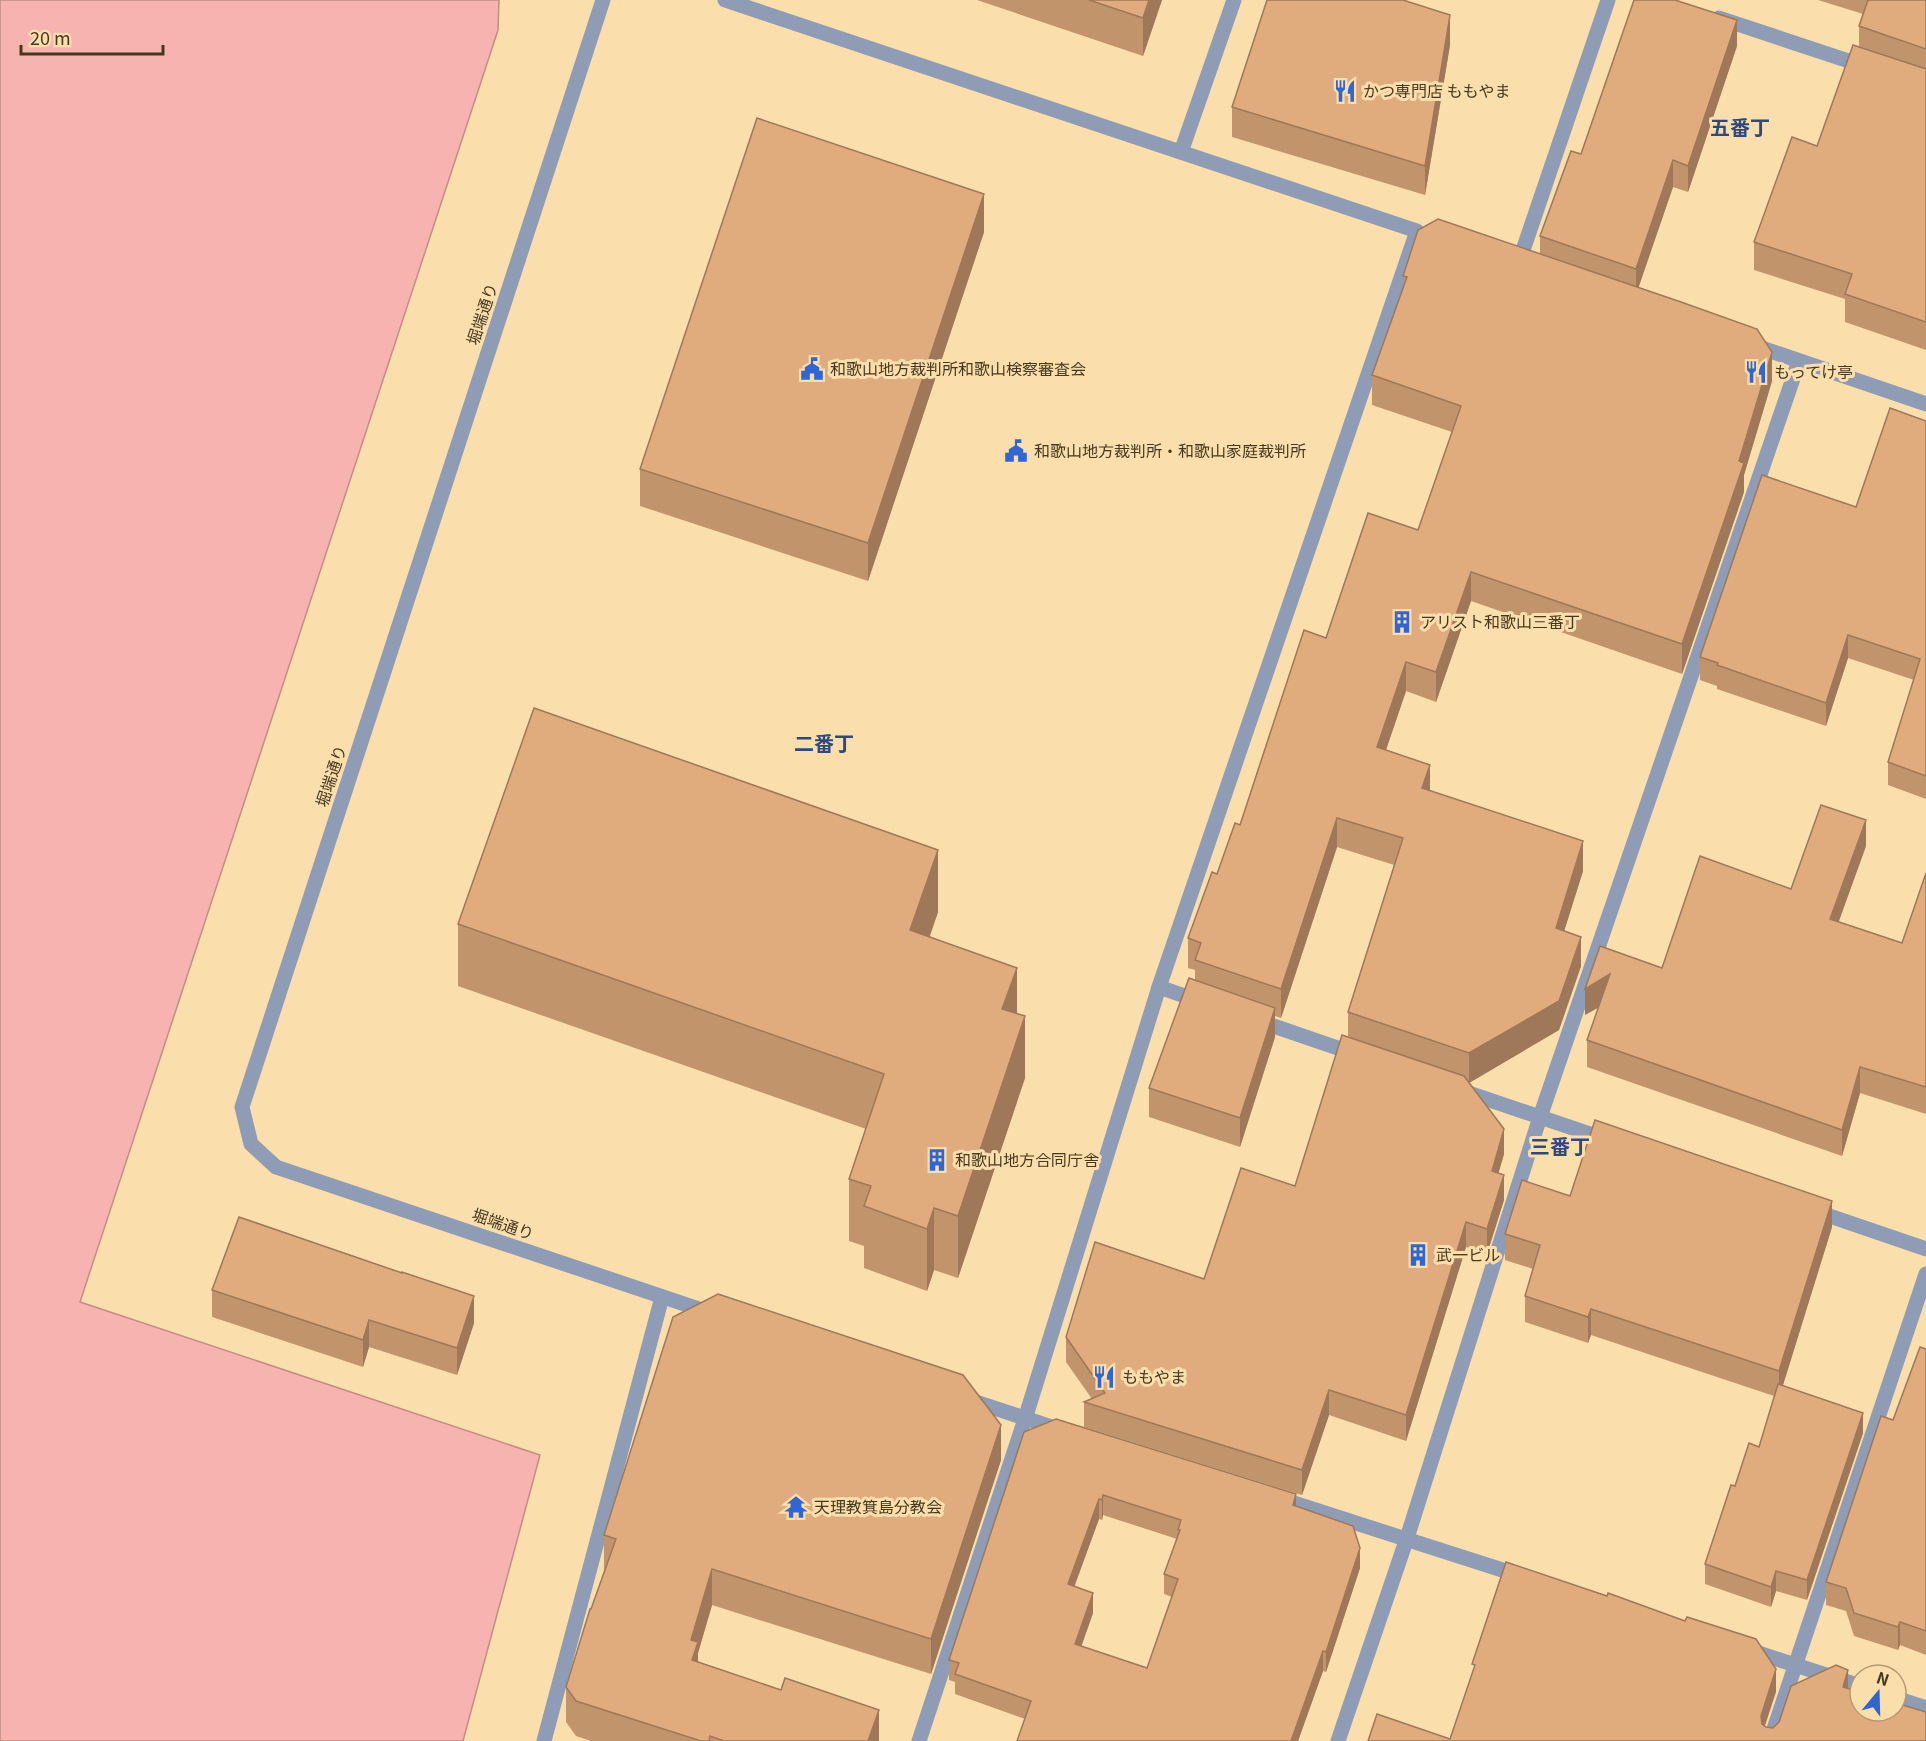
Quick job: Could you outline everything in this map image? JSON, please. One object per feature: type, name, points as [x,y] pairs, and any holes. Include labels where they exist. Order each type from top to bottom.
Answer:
[{"type":"street","name":"堀端通り","points":[[603,0],[242,1107],[251,1144],[276,1167],[730,1320]]},
{"type":"street","points":[[725,0],[1423,233],[1159,987],[1025,1419],[919,1741]]},
{"type":"street","points":[[1181,152],[1234,0]]},
{"type":"street","points":[[1518,265],[1608,0]]},
{"type":"street","points":[[1710,15],[1881,72]]},
{"type":"street","points":[[1743,342],[1926,404]]},
{"type":"street","points":[[1338,1741],[1407,1538],[1540,1117],[1799,361]]},
{"type":"street","points":[[1159,987],[1215,1006]]},
{"type":"street","points":[[1238,1014],[1372,1060]]},
{"type":"street","points":[[1450,1086],[1617,1143]]},
{"type":"street","points":[[1794,1203],[1926,1249]]},
{"type":"street","points":[[1770,1741],[1926,1274]]},
{"type":"street","points":[[544,1741],[662,1297]]},
{"type":"street","points":[[957,1396],[1070,1433]]},
{"type":"street","points":[[1261,1492],[1532,1579]]},
{"type":"street","points":[[1737,1646],[1848,1682]]},
{"type":"street","points":[[1908,1702],[1926,1708]]},
{"type":"shaded area","points":[[0,0],[499,0],[498,30],[80,1302],[540,1455],[463,1741],[0,1741]]},
{"type":"building","points":[[1089,0],[1149,0],[1143,18]]},
{"type":"building","name":"かつ専門店 ももやま","points":[[1267,0],[1403,0],[1450,15],[1425,166],[1232,107]]},
{"type":"building","points":[[1634,0],[1675,0],[1737,20],[1688,166],[1673,160],[1636,269],[1540,236],[1571,151],[1581,154]]},
{"type":"building","points":[[1868,0],[1926,0],[1926,49],[1859,26]]},
{"type":"building","points":[[1853,45],[1926,68],[1926,322],[1845,294],[1852,274],[1754,242],[1792,137],[1817,146]]},
{"type":"building","name":"和歌山地方裁判所和歌山検察審査会","points":[[757,118],[984,194],[868,543],[640,469]]},
{"type":"building","points":[[1438,219],[1757,329],[1772,352],[1739,461],[1744,463],[1682,644],[1471,572],[1436,672],[1406,662],[1377,747],[1430,765],[1422,788],[1583,841],[1556,928],[1581,937],[1559,1001],[1469,1053],[1348,1012],[1403,838],[1337,818],[1281,989],[1195,960],[1201,943],[1188,938],[1212,872],[1217,874],[1235,823],[1240,825],[1304,630],[1326,638],[1368,513],[1418,530],[1461,406],[1372,375],[1407,277],[1403,276],[1418,230]]},
{"type":"building","points":[[1890,408],[1926,421],[1926,776],[1888,762],[1920,659],[1848,635],[1826,703],[1700,657],[1762,475],[1856,507]]},
{"type":"building","points":[[534,708],[938,850],[910,930],[1017,968],[1002,1009],[1025,1016],[958,1216],[934,1208],[927,1229],[864,1206],[871,1186],[849,1179],[884,1074],[458,924]]},
{"type":"building","points":[[1821,805],[1866,820],[1830,919],[1902,943],[1926,873],[1926,1087],[1860,1067],[1842,1130],[1587,1040],[1610,974],[1585,989],[1600,946],[1662,968],[1700,856],[1791,889]]},
{"type":"building","points":[[1189,978],[1275,1008],[1240,1118],[1149,1088]]},
{"type":"building","points":[[1342,1035],[1464,1076],[1504,1129],[1492,1171],[1504,1175],[1487,1229],[1466,1222],[1406,1415],[1329,1390],[1302,1470],[1084,1402],[1105,1393],[1066,1337],[1095,1242],[1204,1279],[1241,1168],[1295,1186]]},
{"type":"building","points":[[1595,1120],[1832,1201],[1779,1371],[1591,1309],[1588,1317],[1525,1296],[1540,1245],[1505,1234],[1522,1180],[1570,1196]]},
{"type":"building","points":[[239,1217],[474,1296],[457,1348],[369,1320],[363,1340],[212,1290]]},
{"type":"building","name":"天理教箕島分教会","points":[[718,1294],[963,1375],[1001,1425],[931,1639],[712,1569],[691,1640],[698,1642],[692,1660],[781,1690],[785,1678],[879,1710],[868,1741],[724,1741],[710,1736],[709,1741],[701,1741],[576,1701],[566,1687],[590,1609],[616,1539],[604,1535],[673,1317]]},
{"type":"building","points":[[1920,1347],[1926,1349],[1926,1631],[1900,1622],[1898,1627],[1854,1613],[1846,1588],[1826,1582],[1881,1416],[1893,1420]]},
{"type":"building","points":[[1778,1384],[1863,1413],[1807,1580],[1776,1571],[1771,1587],[1705,1564],[1731,1485],[1735,1486],[1749,1443],[1759,1447]]},
{"type":"building","points":[[1056,1419],[1296,1494],[1293,1505],[1353,1526],[1360,1548],[1326,1652],[1323,1651],[1291,1741],[1017,1741],[1031,1701],[955,1674],[959,1663],[949,1660],[1024,1432]],"holes":[[[1103,1495],[1181,1520],[1178,1530],[1180,1530],[1164,1574],[1178,1579],[1147,1668],[1075,1644],[1093,1593],[1068,1584],[1099,1499],[1102,1500]]]},
{"type":"building","points":[[1506,1562],[1607,1596],[1608,1593],[1685,1621],[1687,1617],[1756,1639],[1776,1669],[1761,1716],[1762,1724],[1766,1727],[1773,1728],[1779,1722],[1791,1686],[1836,1665],[1848,1670],[1843,1687],[1848,1688],[1848,1723],[1908,1723],[1908,1707],[1926,1712],[1926,1741],[1368,1741],[1377,1714],[1450,1739],[1475,1665],[1472,1664]]},
{"type":"place","name":"かつ専門店 ももやま","points":[[1345,91]]},
{"type":"place","name":"和歌山地方裁判所和歌山検察審査会","points":[[812,369]]},
{"type":"place","name":"もってけ亭","points":[[1756,372]]},
{"type":"place","name":"和歌山地方裁判所・和歌山家庭裁判所","points":[[1016,451]]},
{"type":"place","name":"アリスト和歌山三番丁","points":[[1402,622]]},
{"type":"place","name":"和歌山地方合同庁舎","points":[[937,1160]]},
{"type":"place","name":"武一ビル","points":[[1418,1255]]},
{"type":"place","name":"ももやま","points":[[1104,1377]]},
{"type":"place","name":"天理教箕島分教会","points":[[796,1507]]},
{"type":"district","name":"五番丁","points":[[1740,128]]},
{"type":"district","name":"二番丁","points":[[824,744]]},
{"type":"district","name":"三番丁","points":[[1560,1147]]}]
